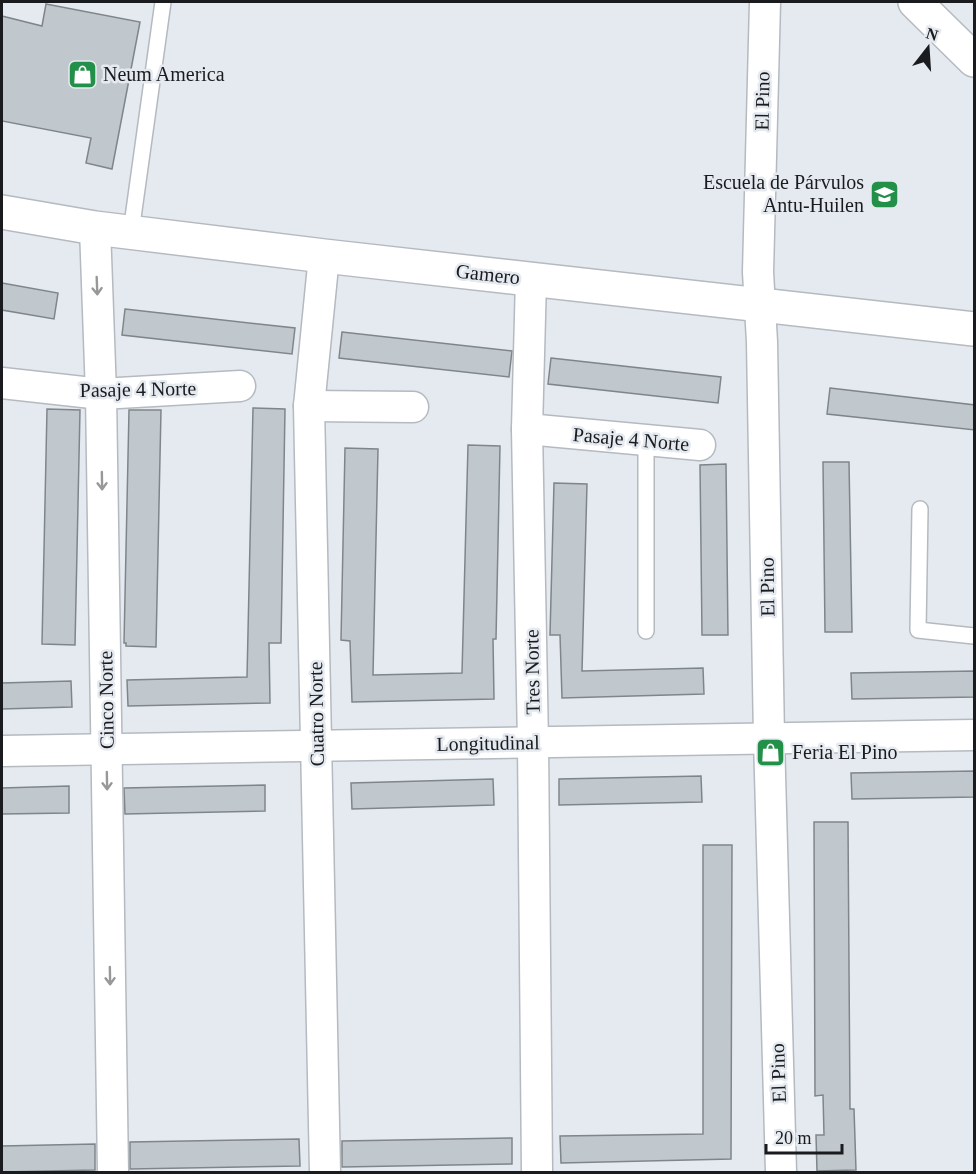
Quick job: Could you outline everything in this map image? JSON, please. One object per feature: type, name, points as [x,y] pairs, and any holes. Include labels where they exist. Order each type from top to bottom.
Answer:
[{"type":"street","name":"El Pino","points":[[765,2],[758,272],[762,342],[781,1173]]},
{"type":"street","points":[[915,2],[975,60]]},
{"type":"street","name":"Gamero","points":[[2,212],[95,228],[324,256],[975,328]]},
{"type":"street","name":"Cinco Norte","points":[[95,228],[101,394],[113,1173]]},
{"type":"street","name":"Cuatro Norte","points":[[324,256],[309,406],[325,1173]]},
{"type":"street","name":"Tres Norte","points":[[531,279],[527,429],[537,1173]]},
{"type":"street","name":"Pasaje 4 Norte","points":[[2,382],[101,394],[240,386]]},
{"type":"street","points":[[309,406],[413,407]]},
{"type":"street","name":"Pasaje 4 Norte","points":[[527,429],[700,445]]},
{"type":"street","name":"Longitudinal","points":[[2,752],[975,735]]},
{"type":"lane","points":[[131,232],[163,2]]},
{"type":"lane","points":[[646,440],[646,630]]},
{"type":"lane","points":[[920,509],[918,630],[975,636]]},
{"type":"building","name":"Neum America","points":[[46,4],[140,22],[112,169],[86,163],[91,138],[2,121],[2,16],[42,26]]},
{"type":"building","points":[[2,283],[58,293],[54,319],[2,310]]},
{"type":"building","points":[[125,309],[295,328],[292,354],[122,335]]},
{"type":"building","points":[[342,332],[512,351],[509,377],[339,358]]},
{"type":"building","points":[[551,358],[721,377],[718,403],[548,384]]},
{"type":"building","points":[[830,388],[975,405],[975,430],[827,414]]},
{"type":"building","points":[[253,408],[285,409],[281,643],[269,643],[270,703],[128,706],[127,680],[247,677]]},
{"type":"building","points":[[47,409],[80,410],[75,645],[42,644]]},
{"type":"building","points":[[129,410],[161,410],[156,647],[126,646],[124,643]]},
{"type":"building","points":[[468,445],[500,446],[496,639],[493,639],[494,699],[352,702],[350,641],[341,640],[345,448],[378,449],[373,675],[462,673]]},
{"type":"building","points":[[823,462],[849,462],[852,632],[825,632]]},
{"type":"building","points":[[726,464],[728,635],[702,635],[700,465]]},
{"type":"building","points":[[554,483],[587,484],[582,671],[703,668],[704,694],[562,698],[560,635],[550,635]]},
{"type":"building","points":[[975,671],[975,697],[852,699],[851,673]]},
{"type":"building","points":[[71,681],[72,707],[2,709],[2,683]]},
{"type":"building","points":[[975,771],[975,797],[852,799],[851,773]]},
{"type":"building","points":[[701,776],[702,802],[559,805],[559,779]]},
{"type":"building","points":[[493,779],[494,805],[352,809],[351,783]]},
{"type":"building","points":[[265,785],[265,811],[125,814],[124,788]]},
{"type":"building","points":[[69,786],[69,813],[2,814],[2,788]]},
{"type":"building","points":[[814,822],[848,822],[850,1109],[854,1109],[856,1170],[817,1171],[816,1135],[824,1135],[823,1095],[815,1096]]},
{"type":"building","points":[[703,845],[732,845],[731,1159],[561,1163],[560,1136],[703,1134]]},
{"type":"building","points":[[512,1138],[512,1164],[342,1167],[342,1141]]},
{"type":"building","points":[[299,1139],[300,1166],[130,1169],[130,1142]]},
{"type":"building","points":[[95,1144],[95,1170],[2,1172],[2,1146]]},
{"type":"place","name":"Neum America","points":[[82,74]]},
{"type":"place","name":"Escuela de Párvulos Antu-Huilen","points":[[885,194]]},
{"type":"place","name":"Feria El Pino","points":[[771,752]]}]
